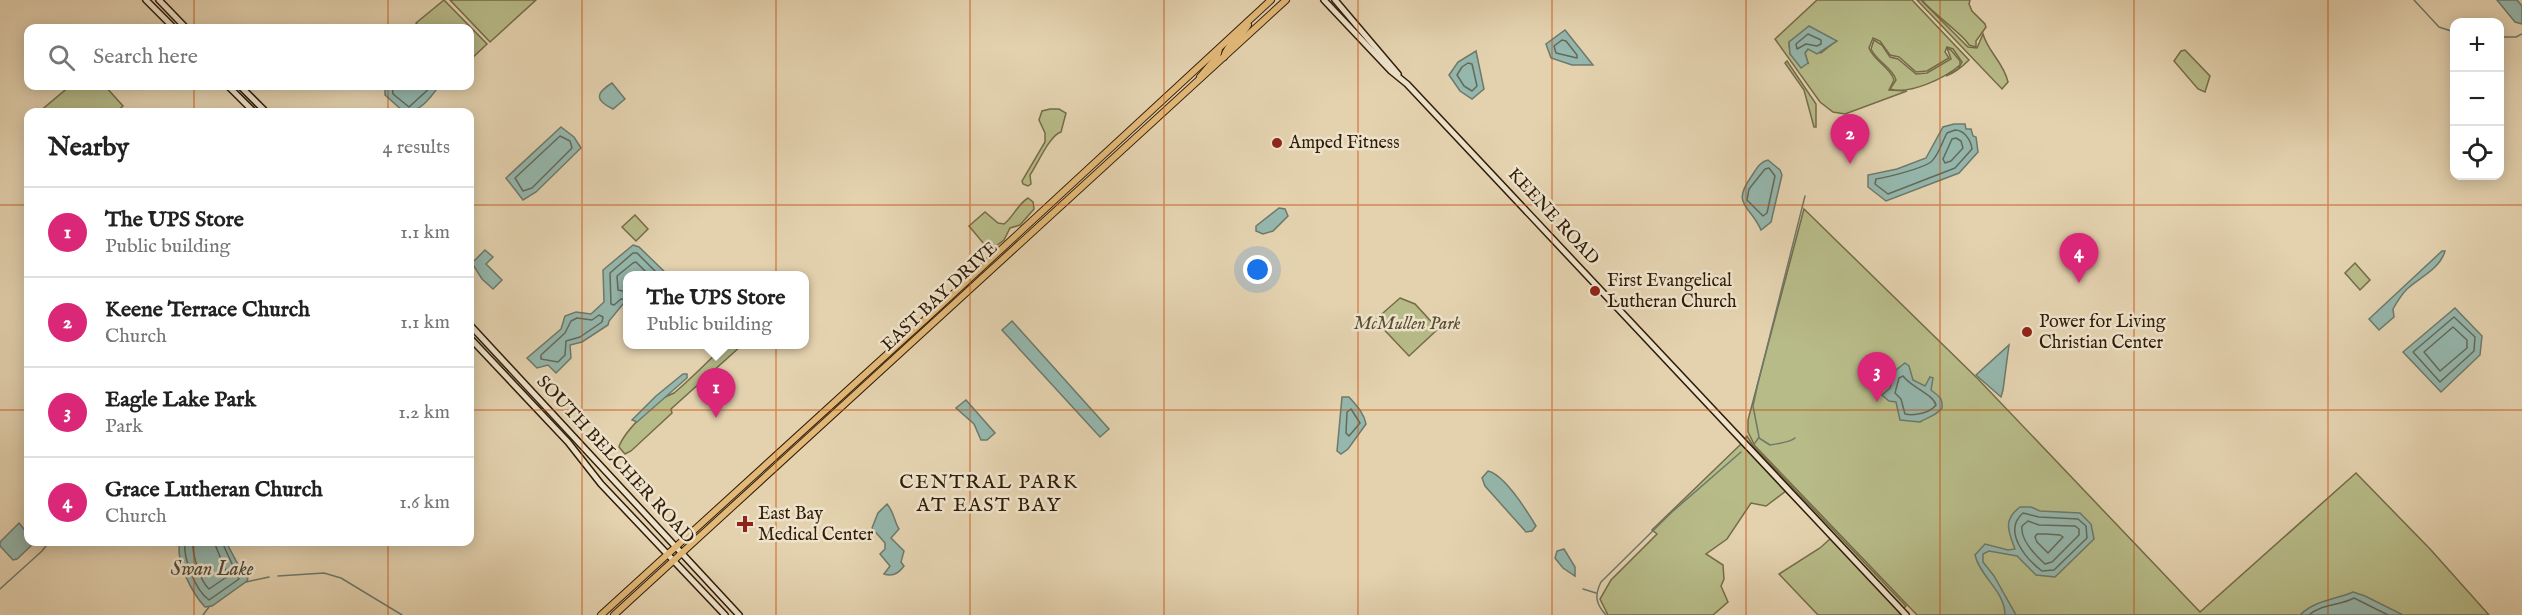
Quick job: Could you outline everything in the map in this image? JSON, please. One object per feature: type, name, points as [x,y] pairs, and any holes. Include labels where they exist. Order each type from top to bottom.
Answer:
[{"type":"main road","points":[[146,0],[170,24]]},
{"type":"main road","points":[[159,0],[182,24]]},
{"type":"main road","name":"EAST BAY DRIVE","points":[[601,615],[1271,0]]},
{"type":"main road","name":"EAST BAY DRIVE","points":[[614,615],[1286,0]]},
{"type":"main road","name":"KEENE ROAD","points":[[1324,0],[1391,71],[1399,75],[1906,615]]},
{"type":"main road","points":[[1335,0],[1395,67],[1399,75]]},
{"type":"main road","points":[[1224,57],[1227,49],[1242,34],[1251,19]]},
{"type":"main road","points":[[1199,80],[1202,72],[1217,57],[1219,49]]},
{"type":"main road","points":[[232,90],[250,108]]},
{"type":"main road","points":[[244,90],[262,108]]},
{"type":"main road","points":[[1070,198],[1074,189],[1093,171],[1097,161]]},
{"type":"main road","points":[[1035,231],[1039,221],[1059,203],[1061,194]]},
{"type":"main road","name":"SOUTH BELCHER ROAD","points":[[474,329],[739,615]]},
{"type":"main road","name":"SOUTH BELCHER ROAD","points":[[474,342],[557,430],[601,484],[725,615]]},
{"type":"main road","points":[[860,392],[864,375]]},
{"type":"green space","points":[[444,0],[467,24],[417,24]]},
{"type":"green space","points":[[450,0],[536,0],[490,42]]},
{"type":"green space","points":[[1817,0],[1912,0],[1969,60],[1958,70],[1946,76],[1958,69],[1962,62],[1953,49],[1947,47],[1945,52],[1949,58],[1927,71],[1916,72],[1899,57],[1890,55],[1880,41],[1873,38],[1869,48],[1871,53],[1890,72],[1894,80],[1889,90],[1907,91],[1845,114],[1833,112],[1820,102],[1775,39]],"holes":[[[1809,27],[1836,41],[1821,53],[1808,49],[1805,53],[1808,63],[1790,54],[1789,42]]]},
{"type":"green space","points":[[1917,0],[1921,0],[1968,47],[1977,48],[1983,34],[2006,75],[2008,82],[2002,89]]},
{"type":"green space","points":[[1922,0],[1970,0],[1972,11],[1986,27],[1976,41],[1976,47],[1969,45]]},
{"type":"green space","points":[[474,31],[487,44],[474,56]]},
{"type":"green space","points":[[1874,40],[1882,45],[1890,57],[1898,59],[1916,74],[1927,73],[1951,59],[1947,48],[1960,61],[1960,65],[1927,84],[1907,90],[1890,89],[1896,80],[1892,72],[1871,49]]},
{"type":"green space","points":[[2185,50],[2210,76],[2205,92],[2198,89],[2174,61],[2181,51]]},
{"type":"green space","points":[[1787,61],[1816,104],[1816,127],[1814,127],[1804,90],[1785,63]]},
{"type":"green space","points":[[65,90],[109,90],[123,106],[121,108],[44,108]]},
{"type":"green space","points":[[1059,109],[1066,113],[1061,132],[1044,150],[1030,175],[1031,184],[1028,186],[1022,181],[1045,142],[1045,133],[1039,120],[1042,111]]},
{"type":"green space","points":[[1028,198],[1033,202],[1034,209],[1020,225],[1010,228],[1004,240],[992,249],[984,244],[969,226],[985,212],[998,223],[1004,224]]},
{"type":"green space","points":[[1804,209],[1978,379],[2200,612],[2356,473],[2431,550],[2489,615],[1917,615],[1755,446],[1748,432],[1748,420]]},
{"type":"green space","points":[[635,215],[648,229],[636,241],[622,227]]},
{"type":"green space","points":[[2355,263],[2370,280],[2360,290],[2345,273]]},
{"type":"green space","name":"McMullen Park","points":[[1400,298],[1415,304],[1438,329],[1409,356],[1375,320]]},
{"type":"green space","points":[[721,349],[738,349],[671,409],[672,413],[625,454],[619,447],[621,441],[637,421],[657,403],[681,387]]},
{"type":"green space","points":[[1747,436],[1754,447],[1906,606],[1903,609],[1744,441]]},
{"type":"green space","points":[[1742,443],[1786,491],[1766,506],[1751,503],[1727,539],[1706,554],[1723,565],[1724,579],[1721,586],[1728,602],[1713,615],[1608,615],[1600,599],[1611,580],[1657,534],[1652,530]]},
{"type":"green space","points":[[1831,538],[1903,615],[1818,615],[1779,574],[1820,548]]},
{"type":"water","points":[[2497,0],[2517,0],[2522,6],[2522,24],[2515,22]]},
{"type":"water","points":[[1809,26],[1837,41],[1817,54],[1808,49],[1805,53],[1808,63],[1801,68],[1790,54],[1789,42]]},
{"type":"water","points":[[1565,30],[1593,65],[1572,65],[1551,58],[1546,44]]},
{"type":"water","points":[[1476,51],[1484,89],[1472,99],[1460,91],[1449,75],[1458,62]]},
{"type":"water","points":[[612,83],[625,99],[613,109],[603,103],[599,96]]},
{"type":"water","points":[[385,90],[436,90],[418,108],[400,108],[385,95]]},
{"type":"water","points":[[1965,124],[1966,129],[1971,129],[1973,136],[1976,137],[1978,152],[1959,173],[1886,201],[1868,187],[1868,175],[1897,169],[1926,158],[1943,127]]},
{"type":"water","points":[[561,127],[574,137],[581,148],[536,192],[523,200],[506,178]]},
{"type":"water","points":[[1768,160],[1780,170],[1782,175],[1771,222],[1761,230],[1742,199],[1745,186],[1758,167]]},
{"type":"water","points":[[1279,208],[1285,209],[1288,216],[1273,231],[1263,234],[1256,231],[1256,226]]},
{"type":"water","points":[[633,245],[639,247],[664,271],[623,271],[623,304],[608,325],[582,342],[570,345],[571,358],[556,373],[548,365],[537,368],[527,358],[561,329],[565,316],[576,312],[591,314],[604,302],[603,270]]},
{"type":"water","points":[[485,250],[493,257],[486,264],[502,280],[493,289],[482,279],[474,266],[474,261]]},
{"type":"water","points":[[2442,251],[2445,251],[2439,263],[2405,291],[2393,309],[2394,317],[2379,330],[2369,319]]},
{"type":"water","points":[[2455,308],[2482,336],[2480,355],[2441,392],[2403,352]]},
{"type":"water","points":[[1012,321],[1109,429],[1100,437],[1002,330]]},
{"type":"water","points":[[2009,345],[2003,390],[2001,397],[1976,375]]},
{"type":"water","points":[[1905,363],[1909,366],[1913,380],[1925,386],[1930,377],[1933,378],[1931,390],[1942,401],[1940,411],[1920,422],[1900,420],[1896,402],[1889,401],[1882,395],[1890,388],[1896,370]]},
{"type":"water","points":[[683,374],[687,374],[687,378],[637,422],[632,420],[656,396]]},
{"type":"water","points":[[1342,397],[1349,397],[1352,400],[1362,413],[1366,424],[1348,449],[1341,454],[1337,451]]},
{"type":"water","points":[[966,400],[995,433],[987,440],[981,440],[974,424],[956,408]]},
{"type":"water","points":[[1488,471],[1501,479],[1515,494],[1536,526],[1532,531],[1526,532],[1485,486],[1482,478]]},
{"type":"water","points":[[887,504],[899,529],[891,538],[904,551],[901,562],[904,566],[893,575],[884,574],[890,566],[880,554],[885,549],[885,543],[872,528],[878,513]]},
{"type":"water","points":[[2020,507],[2031,507],[2040,511],[2080,513],[2091,524],[2094,539],[2055,577],[2036,575],[2017,556],[1989,551],[1983,554],[1983,562],[1994,576],[2016,615],[2005,615],[2004,606],[1997,591],[1982,570],[1975,555],[1985,544],[2008,550],[2015,549],[2008,527],[2014,512]]},
{"type":"water","points":[[19,523],[24,529],[24,546],[31,546],[13,560],[0,546],[0,542]]},
{"type":"water","name":"Swan Lake","points":[[180,546],[228,546],[248,578],[247,581],[212,606],[205,607],[186,576]]},
{"type":"water","points":[[1564,549],[1575,567],[1575,576],[1563,568],[1555,558],[1557,551]]},
{"type":"water","points":[[2353,592],[2403,615],[2300,615],[2312,606]]},
{"type":"waterway","points":[[2414,0],[2439,27],[2450,31]]},
{"type":"waterway","points":[[2504,37],[2516,37],[2522,34]]},
{"type":"waterway","points":[[1755,443],[1759,437],[1753,406],[1805,196]]},
{"type":"waterway","points":[[1759,438],[1770,445],[1795,438]]},
{"type":"waterway","points":[[1606,615],[1597,600],[1601,582],[1672,512],[1741,452]]},
{"type":"waterway","points":[[0,589],[46,546]]},
{"type":"waterway","points":[[278,576],[324,573],[341,578],[402,615]]},
{"type":"waterway","points":[[246,582],[269,577]]},
{"type":"waterway","points":[[1583,589],[1596,593]]},
{"type":"waterway","points":[[203,615],[209,607]]},
{"type":"place","name":"Amped Fitness","points":[[1277,143]]},
{"type":"place","name":"Keene Terrace Church","points":[[1850,164]]},
{"type":"place","name":"Grace Lutheran Church","points":[[2079,283]]},
{"type":"place","name":"First Evangelical Lutheran Church","points":[[1595,291]]},
{"type":"place","name":"Power for Living Christian Center","points":[[2027,332]]},
{"type":"place","name":"Eagle Lake Park","points":[[1877,402]]},
{"type":"place","name":"The UPS Store","points":[[716,418]]},
{"type":"place","name":"East Bay Medical Center","points":[[745,524]]},
{"type":"district","name":"CENTRAL PARK AT EAST BAY","points":[[989,494]]}]
